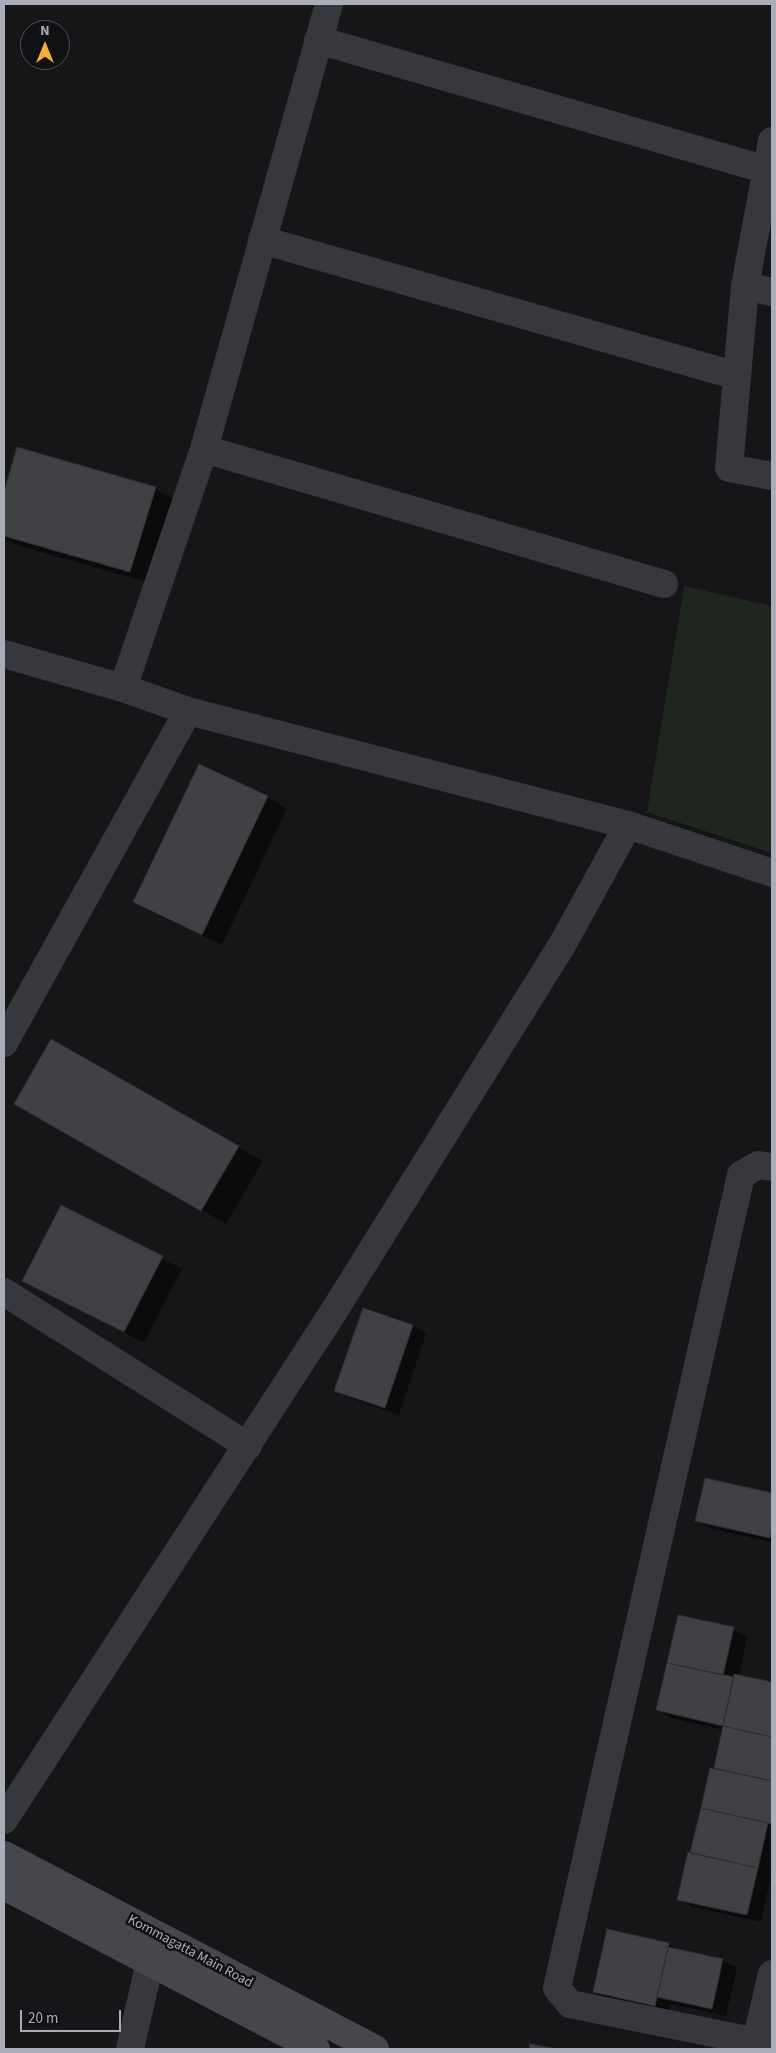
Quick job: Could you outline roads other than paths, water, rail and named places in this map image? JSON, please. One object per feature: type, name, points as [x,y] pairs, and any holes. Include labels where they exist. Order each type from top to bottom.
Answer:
[{"type":"main road","name":"Kommagatta Main Road","points":[[4,1855],[375,2049]]},
{"type":"main road","name":"Kommagatta Main Road","points":[[4,1886],[316,2049]]},
{"type":"street","points":[[123,688],[204,448],[329,4]]},
{"type":"street","points":[[318,40],[767,170]]},
{"type":"street","points":[[772,141],[745,286],[730,468],[772,476]]},
{"type":"street","points":[[262,240],[737,376]]},
{"type":"street","points":[[745,286],[772,292]]},
{"type":"street","points":[[204,448],[664,584]]},
{"type":"street","points":[[4,654],[123,688],[188,711],[628,825],[772,873]]},
{"type":"street","points":[[4,1042],[188,711]]},
{"type":"street","points":[[4,1820],[339,1303],[556,953],[628,825]]},
{"type":"street","points":[[772,1167],[758,1165],[741,1175],[557,1988],[570,2004],[764,2043],[772,1974]]},
{"type":"street","points":[[4,1292],[248,1446]]},
{"type":"street","points":[[130,2049],[150,1962]]}]
